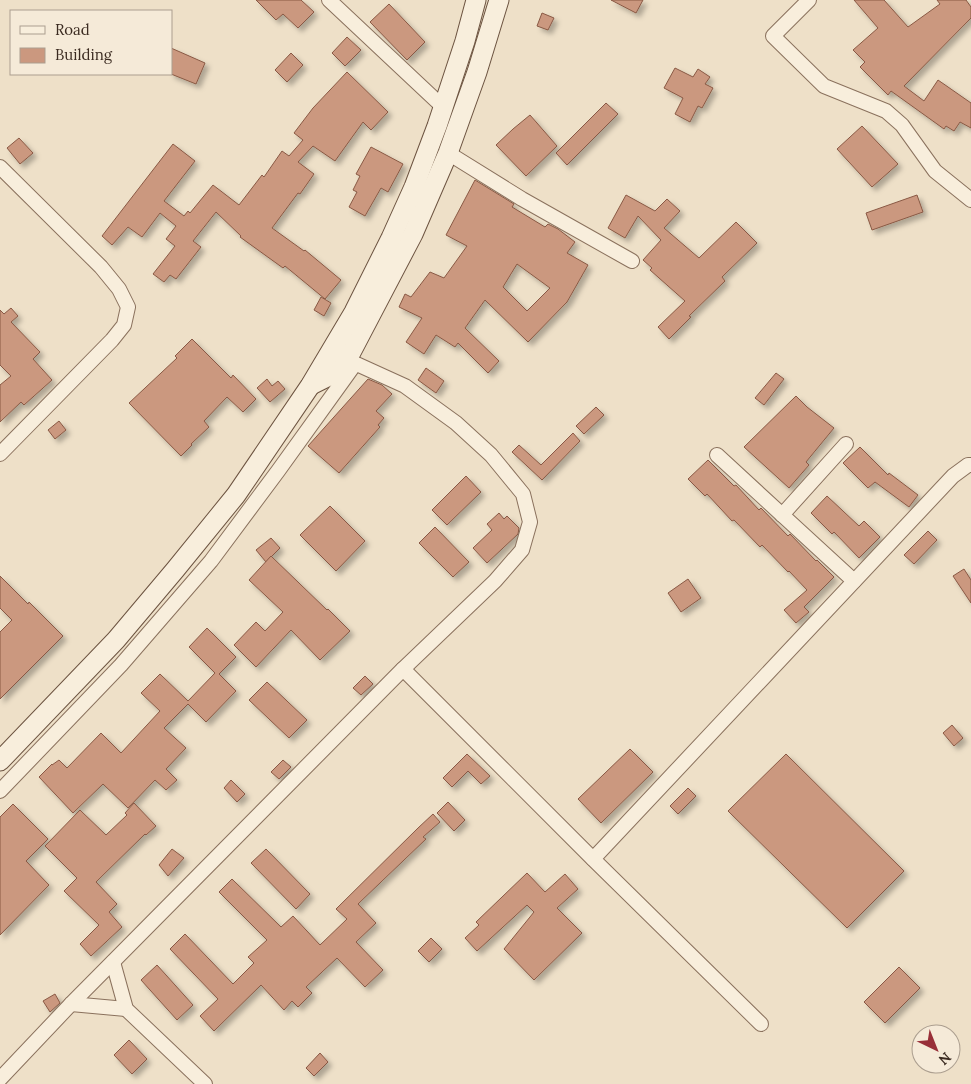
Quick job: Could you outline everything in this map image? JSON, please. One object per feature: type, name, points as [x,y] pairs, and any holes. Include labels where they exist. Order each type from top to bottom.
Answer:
[{"type":"main road","points":[[0,761],[116,640],[175,570],[236,494],[310,386],[354,312],[392,238],[414,187],[465,41],[476,0]]},
{"type":"main road","points":[[310,386],[351,362],[413,234],[448,153],[477,72],[499,0]]},
{"type":"street","points":[[329,0],[443,107]]},
{"type":"street","points":[[809,0],[773,36],[824,86],[886,111],[902,125],[935,171],[971,200]]},
{"type":"street","points":[[448,153],[522,199],[632,261]]},
{"type":"street","points":[[0,167],[101,267],[119,290],[128,307],[124,325],[112,340],[0,454]]},
{"type":"street","points":[[0,1079],[71,1004],[403,669],[495,581],[522,550],[530,522],[523,494],[491,455],[456,423],[405,386],[330,351]]},
{"type":"street","points":[[0,790],[121,665],[211,561],[278,471],[351,362]]},
{"type":"street","points":[[782,515],[846,444]]},
{"type":"street","points":[[716,455],[854,581]]},
{"type":"street","points":[[593,859],[952,476],[971,465]]},
{"type":"street","points":[[403,669],[760,1024]]},
{"type":"street","points":[[113,962],[126,1009],[205,1084]]},
{"type":"street","points":[[71,1004],[126,1009]]},
{"type":"building","points":[[256,0],[301,0],[314,12],[298,28],[283,14],[276,20]]},
{"type":"building","points":[[611,0],[643,0],[636,13]]},
{"type":"building","points":[[854,0],[884,0],[908,27],[940,4],[937,0],[966,0],[971,7],[971,18],[904,86],[924,101],[938,80],[971,103],[971,128],[960,122],[954,131],[946,126],[944,129],[891,91],[888,95],[860,67],[865,62],[853,50],[878,28]]},
{"type":"building","points":[[389,4],[425,42],[407,60],[370,22]]},
{"type":"building","points":[[542,13],[554,18],[548,30],[537,26]]},
{"type":"building","points":[[347,37],[361,50],[345,66],[332,53]]},
{"type":"building","points":[[172,48],[205,63],[196,84],[172,74]]},
{"type":"building","points":[[291,53],[303,65],[287,82],[275,70]]},
{"type":"building","points":[[675,68],[693,77],[698,69],[710,77],[705,84],[713,88],[702,108],[698,106],[690,122],[675,114],[683,98],[664,88]]},
{"type":"building","points":[[347,72],[388,112],[371,130],[363,122],[335,161],[313,146],[298,162],[314,174],[272,228],[305,250],[341,280],[325,299],[285,266],[283,268],[240,237],[216,212],[193,241],[201,247],[176,279],[170,275],[164,282],[153,274],[175,246],[166,239],[176,226],[160,213],[142,237],[128,227],[112,245],[102,236],[173,144],[195,161],[164,201],[184,216],[188,211],[190,213],[213,185],[239,205],[262,175],[264,177],[282,151],[289,156],[303,140],[294,133],[313,108]]},
{"type":"building","points":[[606,103],[618,114],[567,165],[556,153]]},
{"type":"building","points":[[530,115],[557,146],[526,176],[496,145]]},
{"type":"building","points":[[862,126],[898,164],[872,187],[837,149]]},
{"type":"building","points":[[19,138],[33,153],[20,164],[7,148]]},
{"type":"building","points":[[371,147],[403,164],[388,192],[381,188],[365,216],[349,207],[357,192],[353,190],[360,176],[356,174]]},
{"type":"building","points":[[475,180],[514,204],[512,207],[545,227],[548,224],[558,229],[575,242],[567,253],[588,265],[567,302],[528,342],[485,300],[465,328],[499,361],[488,373],[458,343],[455,347],[436,335],[424,354],[406,342],[422,318],[399,307],[405,294],[411,297],[430,272],[444,278],[467,246],[446,235]],"holes":[[[517,264],[550,288],[527,311],[503,287]]]},
{"type":"building","points":[[626,195],[655,211],[667,199],[680,211],[664,228],[699,258],[736,222],[757,243],[722,277],[725,281],[689,316],[691,317],[669,339],[658,327],[685,301],[650,270],[652,268],[643,260],[661,240],[638,216],[625,238],[608,228]]},
{"type":"building","points":[[917,195],[923,212],[872,230],[866,213]]},
{"type":"building","points":[[321,297],[331,303],[324,316],[314,310]]},
{"type":"building","points":[[11,308],[18,316],[11,322],[40,352],[33,359],[52,380],[24,405],[21,402],[0,422],[0,385],[11,376],[0,365],[0,310],[4,314]]},
{"type":"building","points":[[192,339],[231,378],[233,375],[256,399],[243,412],[227,397],[204,421],[209,427],[181,456],[129,403],[177,358],[175,356]]},
{"type":"building","points":[[426,368],[444,381],[436,393],[418,380]]},
{"type":"building","points":[[776,373],[784,379],[764,405],[755,398]]},
{"type":"building","points":[[267,379],[272,386],[278,381],[285,389],[270,402],[257,388]]},
{"type":"building","points":[[368,379],[382,385],[392,394],[376,411],[384,418],[378,425],[380,427],[339,473],[308,446]]},
{"type":"building","points":[[796,396],[834,428],[806,462],[809,465],[789,488],[744,447]]},
{"type":"building","points":[[596,407],[604,415],[584,434],[576,426]]},
{"type":"building","points":[[59,421],[66,430],[55,439],[48,430]]},
{"type":"building","points":[[573,433],[580,441],[542,480],[512,452],[519,445],[541,465]]},
{"type":"building","points":[[860,447],[888,475],[889,473],[918,495],[909,507],[875,482],[868,488],[843,463]]},
{"type":"building","points":[[708,460],[734,486],[736,485],[759,510],[761,508],[788,536],[790,534],[834,577],[804,607],[809,612],[796,623],[784,610],[807,590],[762,545],[760,547],[707,494],[705,496],[688,479]]},
{"type":"building","points":[[466,476],[481,492],[447,525],[432,510]]},
{"type":"building","points":[[827,496],[859,526],[864,521],[880,537],[859,558],[834,532],[832,534],[811,513]]},
{"type":"building","points":[[330,506],[365,541],[336,571],[300,535]]},
{"type":"building","points":[[499,513],[504,519],[507,516],[519,528],[518,534],[487,563],[473,548],[492,530],[487,524]]},
{"type":"building","points":[[435,527],[469,562],[453,577],[419,543]]},
{"type":"building","points":[[928,531],[937,540],[914,564],[904,555]]},
{"type":"building","points":[[271,538],[280,548],[266,562],[256,550]]},
{"type":"building","points":[[271,556],[350,631],[320,660],[291,630],[256,667],[234,645],[256,622],[265,631],[283,612],[249,580]]},
{"type":"building","points":[[964,569],[971,580],[971,603],[953,576]]},
{"type":"building","points":[[0,576],[63,636],[0,699],[0,632],[12,620],[0,608]]},
{"type":"building","points":[[688,579],[701,598],[681,612],[668,593]]},
{"type":"building","points":[[207,628],[236,657],[219,674],[236,691],[206,722],[188,704],[164,728],[186,748],[166,769],[177,780],[166,790],[155,780],[128,808],[103,784],[73,813],[39,777],[59,760],[67,768],[101,733],[121,753],[160,711],[141,693],[160,674],[188,701],[215,673],[189,647]]},
{"type":"building","points":[[365,676],[373,684],[361,695],[353,688]]},
{"type":"building","points":[[267,682],[307,720],[289,738],[249,700]]},
{"type":"building","points":[[952,725],[963,738],[954,746],[943,733]]},
{"type":"building","points":[[630,749],[653,772],[601,823],[578,799]]},
{"type":"building","points":[[467,754],[490,776],[481,784],[468,771],[452,787],[443,778]]},
{"type":"building","points":[[786,754],[904,871],[847,928],[728,811]]},
{"type":"building","points":[[283,760],[291,767],[279,779],[271,772]]},
{"type":"building","points":[[231,780],[245,794],[237,802],[224,788]]},
{"type":"building","points":[[688,788],[696,796],[678,814],[670,806]]},
{"type":"building","points":[[448,802],[465,820],[454,831],[437,813]]},
{"type":"building","points":[[134,803],[156,826],[145,834],[96,882],[117,904],[109,912],[122,927],[91,956],[80,944],[99,925],[64,891],[77,878],[45,846],[80,810],[106,835],[127,815],[125,813]]},
{"type":"building","points":[[13,804],[48,839],[26,861],[49,885],[0,935],[0,817]]},
{"type":"building","points":[[433,814],[440,822],[423,837],[426,839],[358,904],[376,923],[356,942],[383,970],[365,987],[337,958],[306,987],[312,993],[298,1007],[292,1001],[284,1010],[261,985],[214,1031],[200,1016],[218,999],[170,949],[185,934],[233,984],[254,963],[248,957],[267,940],[219,892],[232,879],[281,927],[293,916],[320,945],[347,919],[336,909]]},
{"type":"building","points":[[172,849],[184,858],[168,876],[159,865]]},
{"type":"building","points":[[266,849],[310,894],[296,909],[251,863]]},
{"type":"building","points":[[527,873],[545,892],[565,874],[578,889],[557,908],[582,933],[534,980],[504,949],[534,912],[527,905],[477,951],[465,938],[479,925],[476,922]]},
{"type":"building","points":[[431,938],[442,949],[429,962],[418,951]]},
{"type":"building","points":[[157,965],[193,1005],[177,1020],[141,980]]},
{"type":"building","points":[[899,967],[920,988],[885,1023],[864,1002]]},
{"type":"building","points":[[55,994],[60,1003],[50,1012],[43,1001]]},
{"type":"building","points":[[129,1040],[147,1059],[132,1074],[114,1055]]},
{"type":"building","points":[[320,1053],[328,1062],[314,1076],[306,1068]]}]
